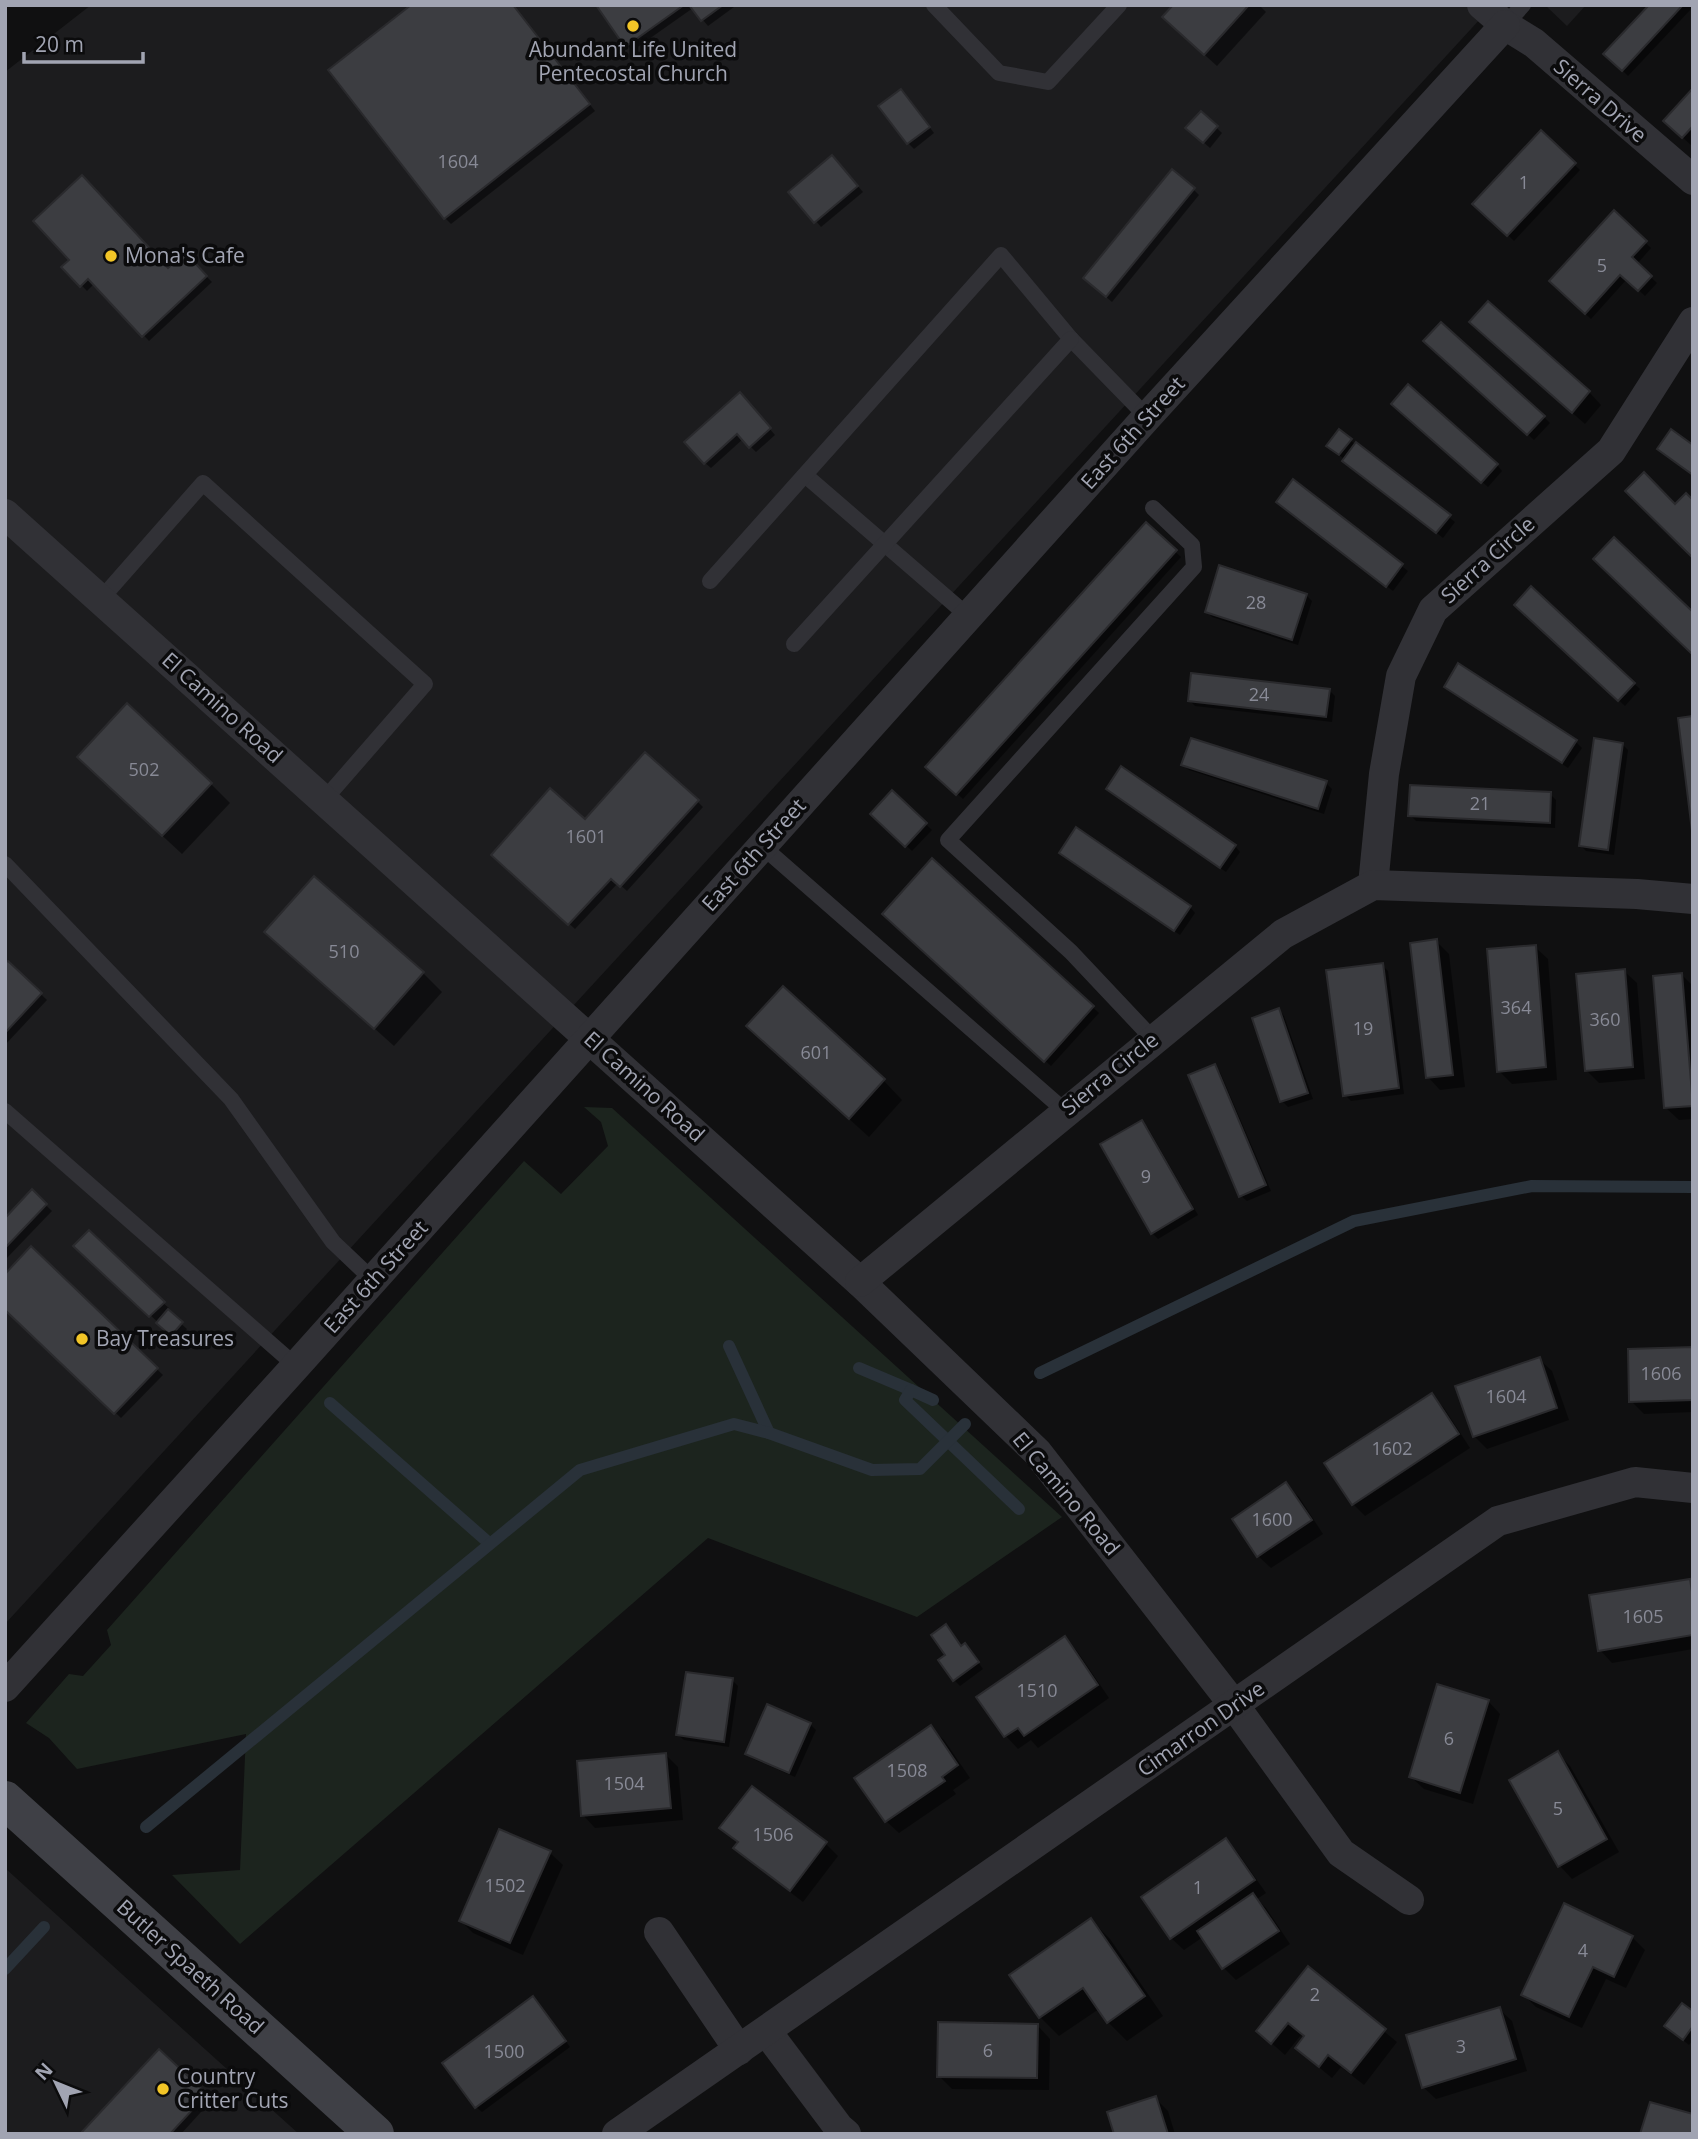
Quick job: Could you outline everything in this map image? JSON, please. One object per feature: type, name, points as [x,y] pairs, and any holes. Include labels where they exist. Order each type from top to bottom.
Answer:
[{"type":"main road","name":"Butler Spaeth Road","points":[[5,1800],[375,2134]]},
{"type":"street","name":"Sierra Drive","points":[[1482,5],[1514,15],[1534,43],[1693,180]]},
{"type":"street","name":"East 6th Street","points":[[5,1687],[968,616],[1514,15]]},
{"type":"street","name":"Sierra Circle","points":[[860,1282],[1283,934],[1373,885],[1384,774],[1401,676],[1433,610],[1611,450],[1693,322]]},
{"type":"street","name":"El Camino Road","points":[[5,514],[860,1282],[1037,1452],[1234,1705],[1341,1853],[1409,1900]]},
{"type":"street","points":[[1373,885],[1637,894],[1693,899]]},
{"type":"street","name":"Cimarron Drive","points":[[617,2134],[1498,1521],[1635,1482],[1693,1488]]},
{"type":"street","points":[[659,1932],[740,2050]]},
{"type":"street","points":[[767,2032],[846,2134]]},
{"type":"lane","points":[[934,5],[999,73],[1048,82],[1119,5]]},
{"type":"lane","points":[[710,580],[1001,255],[1071,339],[1147,418]]},
{"type":"lane","points":[[794,643],[1071,339]]},
{"type":"lane","points":[[805,475],[968,616]]},
{"type":"lane","points":[[101,599],[203,483],[425,684],[324,800]]},
{"type":"lane","points":[[1153,508],[1192,545],[1194,567],[948,840],[1071,952],[1153,1039]]},
{"type":"lane","points":[[762,846],[1065,1111]]},
{"type":"lane","points":[[5,864],[231,1099],[332,1242],[373,1280]]},
{"type":"lane","points":[[5,1111],[296,1366]]},
{"type":"shaded area","points":[[91,5],[1493,5],[5,1624],[5,72]]},
{"type":"shaded area","points":[[1545,5],[1586,5],[1567,26]]},
{"type":"shaded area","points":[[584,1107],[612,1108],[1062,1517],[917,1617],[708,1538],[240,1944],[172,1875],[240,1870],[246,1734],[77,1769],[49,1738],[26,1723],[69,1674],[83,1676],[111,1645],[107,1630],[524,1161],[561,1194],[608,1146],[601,1122]]},
{"type":"shaded area","points":[[5,1868],[145,1995],[299,2134],[5,2134]]},
{"type":"building","points":[[411,5],[513,5],[590,104],[444,219],[328,70]]},
{"type":"building","name":"Abundant Life United Pentecostal Church","points":[[596,5],[684,5],[625,47]]},
{"type":"building","points":[[689,5],[723,5],[701,21]]},
{"type":"building","points":[[1173,5],[1249,5],[1204,55],[1162,17]]},
{"type":"building","points":[[1649,5],[1683,5],[1622,71],[1603,54]]},
{"type":"building","points":[[1693,88],[1693,126],[1682,138],[1663,121]]},
{"type":"building","points":[[901,89],[930,127],[907,144],[878,106]]},
{"type":"building","points":[[1201,111],[1218,126],[1203,143],[1185,128]]},
{"type":"building","points":[[1541,130],[1576,163],[1507,236],[1472,204]]},
{"type":"building","points":[[832,155],[858,186],[814,223],[788,192]]},
{"type":"building","points":[[1172,169],[1195,188],[1106,297],[1083,278]]},
{"type":"building","name":"Mona's Cafe","points":[[82,175],[168,268],[185,252],[207,276],[142,337],[88,279],[80,287],[61,267],[69,260],[33,221]]},
{"type":"building","points":[[1614,210],[1647,241],[1632,257],[1652,276],[1638,291],[1620,275],[1585,314],[1549,281]]},
{"type":"building","points":[[1488,301],[1590,391],[1572,413],[1469,322]]},
{"type":"building","points":[[1441,322],[1545,416],[1527,435],[1423,341]]},
{"type":"building","points":[[1408,384],[1498,464],[1481,483],[1391,404]]},
{"type":"building","points":[[740,392],[771,428],[749,448],[737,434],[704,464],[684,442]]},
{"type":"building","points":[[1339,429],[1352,439],[1339,455],[1326,446]]},
{"type":"building","points":[[1671,429],[1693,445],[1693,475],[1657,449]]},
{"type":"building","points":[[1356,442],[1451,515],[1436,533],[1342,461]]},
{"type":"building","points":[[1644,472],[1675,504],[1686,493],[1693,500],[1693,558],[1625,491]]},
{"type":"building","points":[[1293,479],[1403,564],[1386,587],[1276,502]]},
{"type":"building","points":[[1146,522],[1177,550],[956,795],[925,767]]},
{"type":"building","points":[[1614,537],[1693,612],[1693,655],[1593,559]]},
{"type":"building","points":[[1219,565],[1307,594],[1292,640],[1205,612]]},
{"type":"building","points":[[1531,586],[1635,683],[1618,701],[1514,605]]},
{"type":"building","points":[[1458,663],[1577,740],[1562,763],[1444,687]]},
{"type":"building","points":[[1191,673],[1330,689],[1326,717],[1188,701]]},
{"type":"building","points":[[127,703],[212,783],[162,836],[77,757]]},
{"type":"building","points":[[1693,716],[1693,839],[1678,718]]},
{"type":"building","points":[[1191,738],[1327,781],[1318,809],[1181,765]]},
{"type":"building","points":[[1594,738],[1623,743],[1608,850],[1579,846]]},
{"type":"building","points":[[645,752],[699,800],[620,887],[611,879],[568,925],[491,855],[550,788],[585,819]]},
{"type":"building","points":[[1121,766],[1236,845],[1220,868],[1106,789]]},
{"type":"building","points":[[1410,785],[1551,792],[1550,823],[1408,816]]},
{"type":"building","points":[[892,790],[927,823],[905,847],[870,814]]},
{"type":"building","points":[[1076,827],[1191,906],[1174,931],[1059,853]]},
{"type":"building","points":[[932,858],[1094,1006],[1044,1062],[882,914]]},
{"type":"building","points":[[314,876],[424,972],[374,1029],[264,932]]},
{"type":"building","points":[[1437,939],[1453,1075],[1426,1078],[1410,943]]},
{"type":"building","points":[[1536,945],[1546,1067],[1497,1072],[1487,949]]},
{"type":"building","points":[[8,961],[42,993],[5,1033],[5,963]]},
{"type":"building","points":[[1383,963],[1399,1088],[1343,1096],[1326,970]]},
{"type":"building","points":[[1625,969],[1633,1067],[1585,1071],[1576,974]]},
{"type":"building","points":[[1682,973],[1693,1106],[1664,1108],[1653,976]]},
{"type":"building","points":[[783,986],[885,1079],[849,1119],[746,1026]]},
{"type":"building","points":[[1279,1008],[1308,1093],[1280,1102],[1252,1018]]},
{"type":"building","points":[[1215,1064],[1266,1185],[1239,1197],[1188,1075]]},
{"type":"building","points":[[1142,1120],[1193,1209],[1151,1234],[1100,1144]]},
{"type":"building","points":[[32,1189],[47,1204],[5,1248],[5,1218]]},
{"type":"building","points":[[89,1230],[165,1302],[149,1317],[73,1246]]},
{"type":"building","name":"Bay Treasures","points":[[31,1246],[158,1368],[114,1414],[5,1310],[5,1274]]},
{"type":"building","points":[[168,1309],[183,1322],[171,1336],[156,1323]]},
{"type":"building","points":[[1693,1347],[1693,1400],[1629,1402],[1628,1349]]},
{"type":"building","points":[[1540,1357],[1557,1408],[1473,1437],[1455,1386]]},
{"type":"building","points":[[1432,1393],[1459,1434],[1352,1505],[1324,1463]]},
{"type":"building","points":[[1286,1482],[1312,1520],[1257,1557],[1232,1519]]},
{"type":"building","points":[[1690,1579],[1693,1635],[1598,1651],[1589,1595]]},
{"type":"building","points":[[946,1624],[961,1646],[965,1643],[979,1662],[953,1681],[938,1660],[945,1655],[931,1635]]},
{"type":"building","points":[[1065,1636],[1098,1685],[1024,1736],[1018,1728],[1004,1737],[976,1697]]},
{"type":"building","points":[[686,1672],[733,1678],[724,1742],[676,1735]]},
{"type":"building","points":[[1437,1684],[1489,1700],[1460,1793],[1409,1777]]},
{"type":"building","points":[[767,1704],[811,1723],[789,1773],[745,1754]]},
{"type":"building","points":[[931,1725],[958,1765],[942,1777],[945,1781],[885,1822],[854,1778]]},
{"type":"building","points":[[1558,1751],[1607,1839],[1558,1867],[1509,1780]]},
{"type":"building","points":[[666,1753],[671,1808],[581,1816],[577,1761]]},
{"type":"building","points":[[752,1786],[827,1842],[790,1891],[733,1848],[738,1842],[719,1828]]},
{"type":"building","points":[[499,1829],[551,1851],[510,1943],[459,1921]]},
{"type":"building","points":[[1226,1838],[1255,1880],[1170,1939],[1141,1897]]},
{"type":"building","points":[[1253,1893],[1279,1931],[1222,1969],[1197,1931]]},
{"type":"building","points":[[1564,1903],[1633,1936],[1614,1977],[1593,1967],[1569,2017],[1521,1995]]},
{"type":"building","points":[[1091,1918],[1145,1996],[1107,2023],[1083,1988],[1039,2018],[1009,1975]]},
{"type":"building","points":[[1308,1966],[1386,2029],[1351,2073],[1328,2055],[1319,2067],[1295,2048],[1304,2036],[1288,2023],[1271,2044],[1256,2031]]},
{"type":"building","points":[[533,1996],[566,2041],[475,2108],[442,2063]]},
{"type":"building","points":[[1682,2003],[1693,2011],[1693,2026],[1683,2040],[1664,2026]]},
{"type":"building","points":[[1500,2007],[1516,2059],[1422,2088],[1406,2035]]},
{"type":"building","points":[[938,2022],[1038,2024],[1037,2078],[937,2077]]},
{"type":"building","points":[[159,2049],[207,2094],[170,2134],[80,2134]]},
{"type":"building","points":[[1156,2096],[1168,2134],[1114,2134],[1107,2112]]},
{"type":"building","points":[[1650,2102],[1693,2114],[1693,2134],[1640,2134]]},
{"type":"waterway","points":[[1040,1373],[1354,1221],[1532,1186],[1693,1187]]},
{"type":"waterway","points":[[729,1346],[769,1433]]},
{"type":"waterway","points":[[859,1368],[911,1390]]},
{"type":"waterway","points":[[933,1400],[911,1390],[905,1400],[1019,1509]]},
{"type":"waterway","points":[[330,1403],[489,1543]]},
{"type":"waterway","points":[[146,1827],[580,1470],[734,1424],[769,1433],[872,1470],[920,1469],[965,1424]]},
{"type":"waterway","points":[[5,1969],[44,1927]]},
{"type":"place","name":"Abundant Life United Pentecostal Church","points":[[633,26]]},
{"type":"place","name":"Mona's Cafe","points":[[111,256]]},
{"type":"place","name":"Bay Treasures","points":[[82,1339]]},
{"type":"place","name":"Country Critter Cuts","points":[[163,2089]]}]
